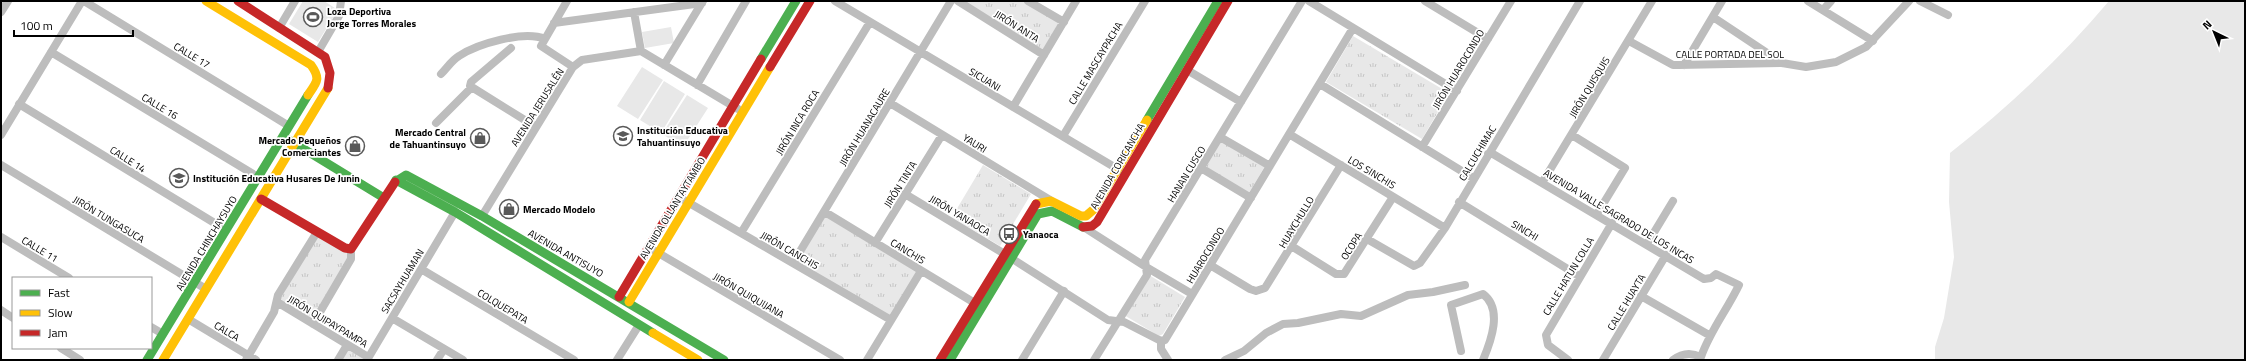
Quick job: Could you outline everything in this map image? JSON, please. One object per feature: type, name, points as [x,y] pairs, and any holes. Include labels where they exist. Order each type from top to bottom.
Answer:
[{"type":"street","points":[[1,12],[8,1]]},
{"type":"street","points":[[1,135],[83,1]]},
{"type":"street","name":"CALLE 17","points":[[83,1],[289,126]]},
{"type":"street","points":[[206,1],[316,70],[317,81],[283,136],[384,198]]},
{"type":"street","points":[[163,360],[327,90],[330,81],[331,72],[328,63],[318,52],[238,1]]},
{"type":"street","points":[[279,28],[295,1]]},
{"type":"street","points":[[318,52],[338,16],[341,1]]},
{"type":"street","points":[[543,43],[567,1]]},
{"type":"street","points":[[697,85],[746,1]]},
{"type":"street","name":"AVENIDA OLLANTAYTAMBO","points":[[619,297],[796,1]]},
{"type":"street","name":"AVENIDA OLLANTAYTAMBO","points":[[628,302],[659,253],[809,1]]},
{"type":"street","name":"SICUANI","points":[[836,1],[1122,171]]},
{"type":"street","name":"JIRÓN HUANACAURE","points":[[793,263],[951,1]]},
{"type":"street","name":"JIRÓN ANTA","points":[[958,1],[1044,55]]},
{"type":"street","points":[[1028,1],[1064,22]]},
{"type":"street","points":[[1013,107],[1076,1]]},
{"type":"street","name":"CALLE MASCAYPACHA","points":[[1063,136],[1145,1]]},
{"type":"street","name":"AVENIDA CORICANCHA","points":[[1085,228],[1092,226],[1097,222],[1122,171],[1218,1]]},
{"type":"street","name":"AVENIDA CORICANCHA","points":[[1050,200],[1081,216],[1086,216],[1093,210],[1122,171],[1187,70],[1228,1]]},
{"type":"street","name":"HANAN CUSCO","points":[[1094,360],[1147,275],[1146,260],[1302,1]]},
{"type":"street","points":[[1309,1],[1457,90]]},
{"type":"street","points":[[1425,1],[1488,39]]},
{"type":"street","name":"JIRÓN HUAROCONDO","points":[[1422,147],[1511,1]]},
{"type":"street","name":"CALCUCHIMAC","points":[[1368,239],[1414,266],[1420,263],[1444,228],[1580,1]]},
{"type":"street","name":"JIRÓN QUISQUIS","points":[[1542,182],[1572,135],[1652,1]]},
{"type":"street","points":[[1684,65],[1722,1]]},
{"type":"street","points":[[1808,1],[1873,41]]},
{"type":"street","points":[[1824,10],[1831,1]]},
{"type":"street","name":"CALLE PORTADA DEL SOL","points":[[1629,41],[1673,65],[1782,63],[1806,67],[1836,62],[1854,54],[1873,41],[1909,1]]},
{"type":"street","points":[[1920,1],[1948,15]]},
{"type":"street","points":[[554,23],[702,2]]},
{"type":"street","points":[[664,65],[702,2]]},
{"type":"street","points":[[634,12],[641,51],[742,112]]},
{"type":"street","points":[[1713,17],[1782,63]]},
{"type":"street","name":"JIRÓN INCA ROCA","points":[[742,233],[870,22]]},
{"type":"street","name":"HUAROCONDO","points":[[1161,341],[1165,340],[1353,28]]},
{"type":"street","points":[[442,74],[458,56],[481,46],[524,36],[543,43],[573,68]]},
{"type":"street","points":[[436,123],[472,84],[511,48]]},
{"type":"street","name":"AVENIDA JERUSALÉN","points":[[482,216],[573,68],[582,60],[641,51]]},
{"type":"street","name":"CALLE 16","points":[[51,52],[258,178]]},
{"type":"street","points":[[1187,70],[1242,102]]},
{"type":"street","points":[[472,84],[536,127]]},
{"type":"street","points":[[1320,84],[1474,178]]},
{"type":"street","name":"YAURI","points":[[890,103],[1050,200]]},
{"type":"street","name":"CALLE 14","points":[[19,104],[226,230]]},
{"type":"street","name":"LOS SINCHIS","points":[[1289,134],[1444,228]]},
{"type":"street","name":"JIRÓN TINTA","points":[[876,243],[942,135]]},
{"type":"street","points":[[1572,135],[1625,168],[1597,214]]},
{"type":"street","name":"AVENIDA CHINCHAYSUYO","points":[[147,360],[283,136]]},
{"type":"street","points":[[1220,136],[1270,166]]},
{"type":"street","name":"AVENIDA VALLE SAGRADO DE LOS INCAS","points":[[1488,154],[1493,154],[1542,182],[1648,244],[1704,279],[1710,278],[1716,274],[1739,285],[1728,308],[1709,335]]},
{"type":"street","name":"JIRÓN TUNGASUCA","points":[[1,165],[206,289]]},
{"type":"street","name":"HUAYCHULLO","points":[[1210,265],[1250,289],[1256,290],[1265,288],[1292,247],[1341,165]]},
{"type":"street","points":[[1201,168],[1251,198]]},
{"type":"street","name":"AVENIDA ANTISUYO","points":[[396,180],[403,175],[408,175],[482,216],[724,360]]},
{"type":"street","points":[[313,324],[351,259],[351,249],[396,180],[455,212],[692,358]]},
{"type":"street","name":"JIRÓN YANAOCA","points":[[906,194],[1007,256]]},
{"type":"street","name":"JIRÓN CANCHIS","points":[[678,196],[891,320]]},
{"type":"street","name":"OCOPA","points":[[1292,247],[1340,275],[1347,271],[1393,197]]},
{"type":"street","points":[[261,199],[345,248],[351,249]]},
{"type":"street","points":[[940,360],[978,305],[1007,256],[1033,206],[1043,200],[1050,200]]},
{"type":"street","points":[[1648,244],[1673,201]]},
{"type":"street","name":"SINCHI","points":[[1459,202],[1580,276]]},
{"type":"street","points":[[1007,256],[1038,214],[1043,211],[1052,210],[1085,228],[1192,294]]},
{"type":"street","name":"SACSAYHUAMAN","points":[[368,359],[455,212]]},
{"type":"street","name":"CANCHIS","points":[[825,212],[978,305]]},
{"type":"street","name":"CALLE HATUN COLLA","points":[[1568,360],[1552,349],[1546,340],[1548,330],[1612,223]]},
{"type":"street","points":[[247,358],[274,312],[278,295],[317,232]]},
{"type":"street","name":"CALLE 11","points":[[1,237],[67,277]]},
{"type":"street","name":"JIRÓN QUIQUIJANA","points":[[648,247],[840,360]]},
{"type":"street","name":"CALLE HUAYTA","points":[[1603,360],[1666,255]]},
{"type":"street","points":[[1007,256],[1108,320],[1124,322],[1161,341],[1161,350],[1168,360]]},
{"type":"street","name":"COLQUEPATA","points":[[422,269],[574,360]]},
{"type":"street","points":[[867,360],[921,271]]},
{"type":"street","points":[[1225,360],[1244,351],[1266,333],[1283,324],[1298,324],[1341,314],[1361,316],[1408,295],[1433,292],[1465,285]]},
{"type":"street","points":[[1022,360],[1064,291]]},
{"type":"street","points":[[1461,352],[1451,305],[1483,294],[1492,307],[1493,314],[1493,329],[1483,360]]},
{"type":"street","points":[[1641,296],[1709,335],[1701,357],[1696,354],[1684,354],[1673,360]]},
{"type":"street","name":"JIRÓN QUIPAYPAMPA","points":[[277,302],[368,359]]},
{"type":"street","points":[[951,360],[978,305]]},
{"type":"street","points":[[1,310],[12,317]]},
{"type":"street","points":[[392,318],[463,360]]},
{"type":"street","name":"CALCA","points":[[188,319],[247,358],[256,360]]},
{"type":"street","points":[[617,360],[639,325]]},
{"type":"street","points":[[152,328],[163,334]]},
{"type":"street","points":[[338,360],[347,345]]},
{"type":"street","points":[[63,349],[80,360]]},
{"type":"street","points":[[437,360],[444,349]]},
{"type":"green space","name":"Loza Deportiva Jorge Torres Morales","points":[[303,1],[324,1],[338,10],[318,42],[289,24]]},
{"type":"green space","points":[[962,1],[1035,1],[1062,17],[1042,51]]},
{"type":"green space","points":[[2109,1],[2245,1],[2245,360],[1935,360],[1935,347],[1944,318],[1954,257],[1949,202],[1950,153],[2013,100],[2053,62]]},
{"type":"green space","points":[[671,27],[674,43],[645,48],[642,32]]},
{"type":"green space","points":[[1353,36],[1449,93],[1422,139],[1326,82]]},
{"type":"green space","points":[[642,67],[663,80],[638,119],[617,106]]},
{"type":"green space","points":[[664,81],[685,94],[661,133],[640,120]]},
{"type":"green space","points":[[687,95],[708,108],[683,147],[662,134]]},
{"type":"green space","points":[[1222,140],[1265,166],[1249,193],[1206,167]]},
{"type":"green space","points":[[983,165],[1031,194],[1000,246],[952,217]]},
{"type":"green space","points":[[826,215],[918,271],[890,317],[796,263]]},
{"type":"green space","points":[[318,236],[351,255],[312,320],[279,300]]},
{"type":"green space","points":[[1149,275],[1185,297],[1163,334],[1159,336],[1124,315]]},
{"type":"green space","points":[[348,348],[365,358],[363,360],[340,360]]},
{"type":"traffic: fast","points":[[761,59],[796,1]]},
{"type":"traffic: fast","points":[[1147,120],[1218,1]]},
{"type":"traffic: fast","points":[[147,360],[308,95]]},
{"type":"traffic: fast","points":[[289,140],[384,198]]},
{"type":"traffic: fast","points":[[395,182],[406,175],[482,216],[724,360]]},
{"type":"traffic: fast","points":[[396,180],[455,212],[653,333]]},
{"type":"traffic: fast","points":[[950,360],[1038,214],[1052,211],[1083,227]]},
{"type":"traffic: slow","points":[[206,1],[311,65],[316,74],[317,80],[308,95]]},
{"type":"traffic: slow","points":[[629,302],[770,67]]},
{"type":"traffic: slow","points":[[163,360],[328,88]]},
{"type":"traffic: slow","points":[[1036,204],[1051,201],[1081,216],[1086,216],[1093,210],[1147,120]]},
{"type":"traffic: slow","points":[[653,333],[698,360]]},
{"type":"traffic: jam","points":[[238,1],[325,57],[330,73],[328,88]]},
{"type":"traffic: jam","points":[[770,67],[810,1]]},
{"type":"traffic: jam","points":[[1083,227],[1092,226],[1097,222],[1228,1]]},
{"type":"traffic: jam","points":[[619,297],[761,59]]},
{"type":"traffic: jam","points":[[261,199],[345,248],[351,249],[395,182]]},
{"type":"traffic: jam","points":[[940,360],[1036,204]]},
{"type":"place","name":"Loza Deportiva Jorge Torres Morales","points":[[313,17]]},
{"type":"place","name":"Institución Educativa Tahuantinsuyo","points":[[623,136]]},
{"type":"place","name":"Mercado Central de Tahuantinsuyo","points":[[480,138]]},
{"type":"place","name":"Mercado Pequeños Comerciantes","points":[[355,146]]},
{"type":"place","name":"Institución Educativa Husares De Junin","points":[[179,178]]},
{"type":"place","name":"Mercado Modelo","points":[[509,209]]},
{"type":"place","name":"Yanaoca","points":[[1009,234]]}]
